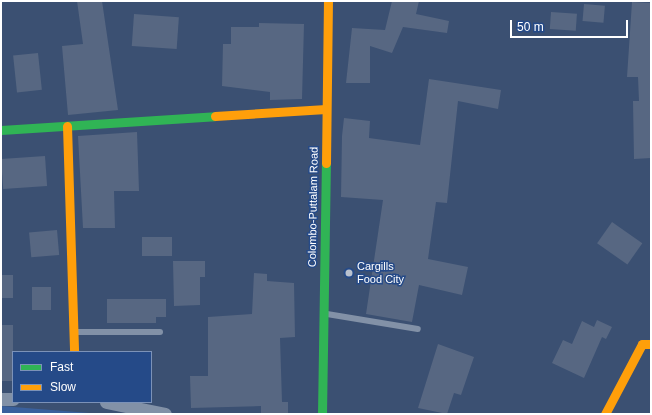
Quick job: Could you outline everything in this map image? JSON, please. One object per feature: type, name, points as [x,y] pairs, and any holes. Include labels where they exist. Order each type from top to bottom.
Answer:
[{"type":"main road","name":"Colombo-Puttalam Road","points":[[322,414],[328,1]]},
{"type":"main road","points":[[1,130],[326,110]]},
{"type":"main road","points":[[67,126],[74,351]]},
{"type":"main road","points":[[605,414],[642,344],[651,344]]},
{"type":"street","points":[[1,399],[12,399]]},
{"type":"street","points":[[111,403],[165,414]]},
{"type":"lane","points":[[324,314],[418,330]]},
{"type":"lane","points":[[73,332],[160,332]]},
{"type":"shaded area","points":[[1,406],[102,414],[1,414]]},
{"type":"building","points":[[77,1],[102,1],[118,110],[68,115],[62,46],[83,44]]},
{"type":"building","points":[[392,1],[419,1],[416,14],[449,21],[447,33],[403,27],[392,53],[370,46],[370,83],[346,83],[352,28],[385,30]]},
{"type":"building","points":[[632,2],[651,3],[651,158],[634,159],[633,101],[639,101],[638,77],[627,77]]},
{"type":"building","points":[[584,4],[605,6],[603,23],[583,21]]},
{"type":"building","points":[[551,12],[577,14],[576,31],[550,29]]},
{"type":"building","points":[[134,14],[179,17],[177,49],[132,46]]},
{"type":"building","points":[[259,23],[304,24],[302,99],[270,100],[270,92],[222,86],[223,44],[231,44],[231,27],[259,27]]},
{"type":"building","points":[[38,53],[42,90],[17,92],[13,56]]},
{"type":"building","points":[[429,79],[501,90],[498,109],[458,101],[447,203],[436,202],[428,259],[468,267],[462,295],[419,285],[412,322],[366,314],[383,200],[341,197],[342,136],[344,118],[370,121],[369,138],[420,145]]},
{"type":"building","points":[[137,132],[139,191],[114,191],[115,228],[83,228],[78,136]]},
{"type":"building","points":[[45,156],[47,186],[3,189],[1,159]]},
{"type":"building","points":[[612,222],[642,243],[627,265],[597,243]]},
{"type":"building","points":[[57,230],[59,255],[31,257],[29,232]]},
{"type":"building","points":[[142,237],[172,237],[172,256],[142,256]]},
{"type":"building","points":[[173,261],[205,261],[205,277],[200,277],[200,305],[174,306]]},
{"type":"building","points":[[254,273],[267,274],[267,281],[294,283],[295,337],[280,338],[282,402],[288,402],[288,414],[261,414],[261,406],[191,408],[190,376],[208,376],[208,317],[252,314]]},
{"type":"building","points":[[1,275],[13,275],[13,298],[1,298]]},
{"type":"building","points":[[32,287],[51,287],[51,310],[32,310]]},
{"type":"building","points":[[107,299],[166,299],[166,317],[156,317],[156,323],[107,323]]},
{"type":"building","points":[[597,320],[612,327],[606,339],[602,337],[584,378],[552,363],[563,340],[572,344],[582,321],[594,327]]},
{"type":"building","points":[[1,325],[13,325],[12,381],[1,381]]},
{"type":"building","points":[[438,344],[474,357],[461,395],[454,393],[447,414],[418,408]]},
{"type":"traffic: fast","points":[[1,130],[215,116]]},
{"type":"traffic: fast","points":[[322,414],[326,163]]},
{"type":"traffic: slow","points":[[326,163],[328,1]]},
{"type":"traffic: slow","points":[[215,116],[326,109]]},
{"type":"traffic: slow","points":[[67,126],[74,351]]},
{"type":"traffic: slow","points":[[605,414],[642,344],[651,344]]},
{"type":"place","name":"Cargills Food City","points":[[349,273]]}]
